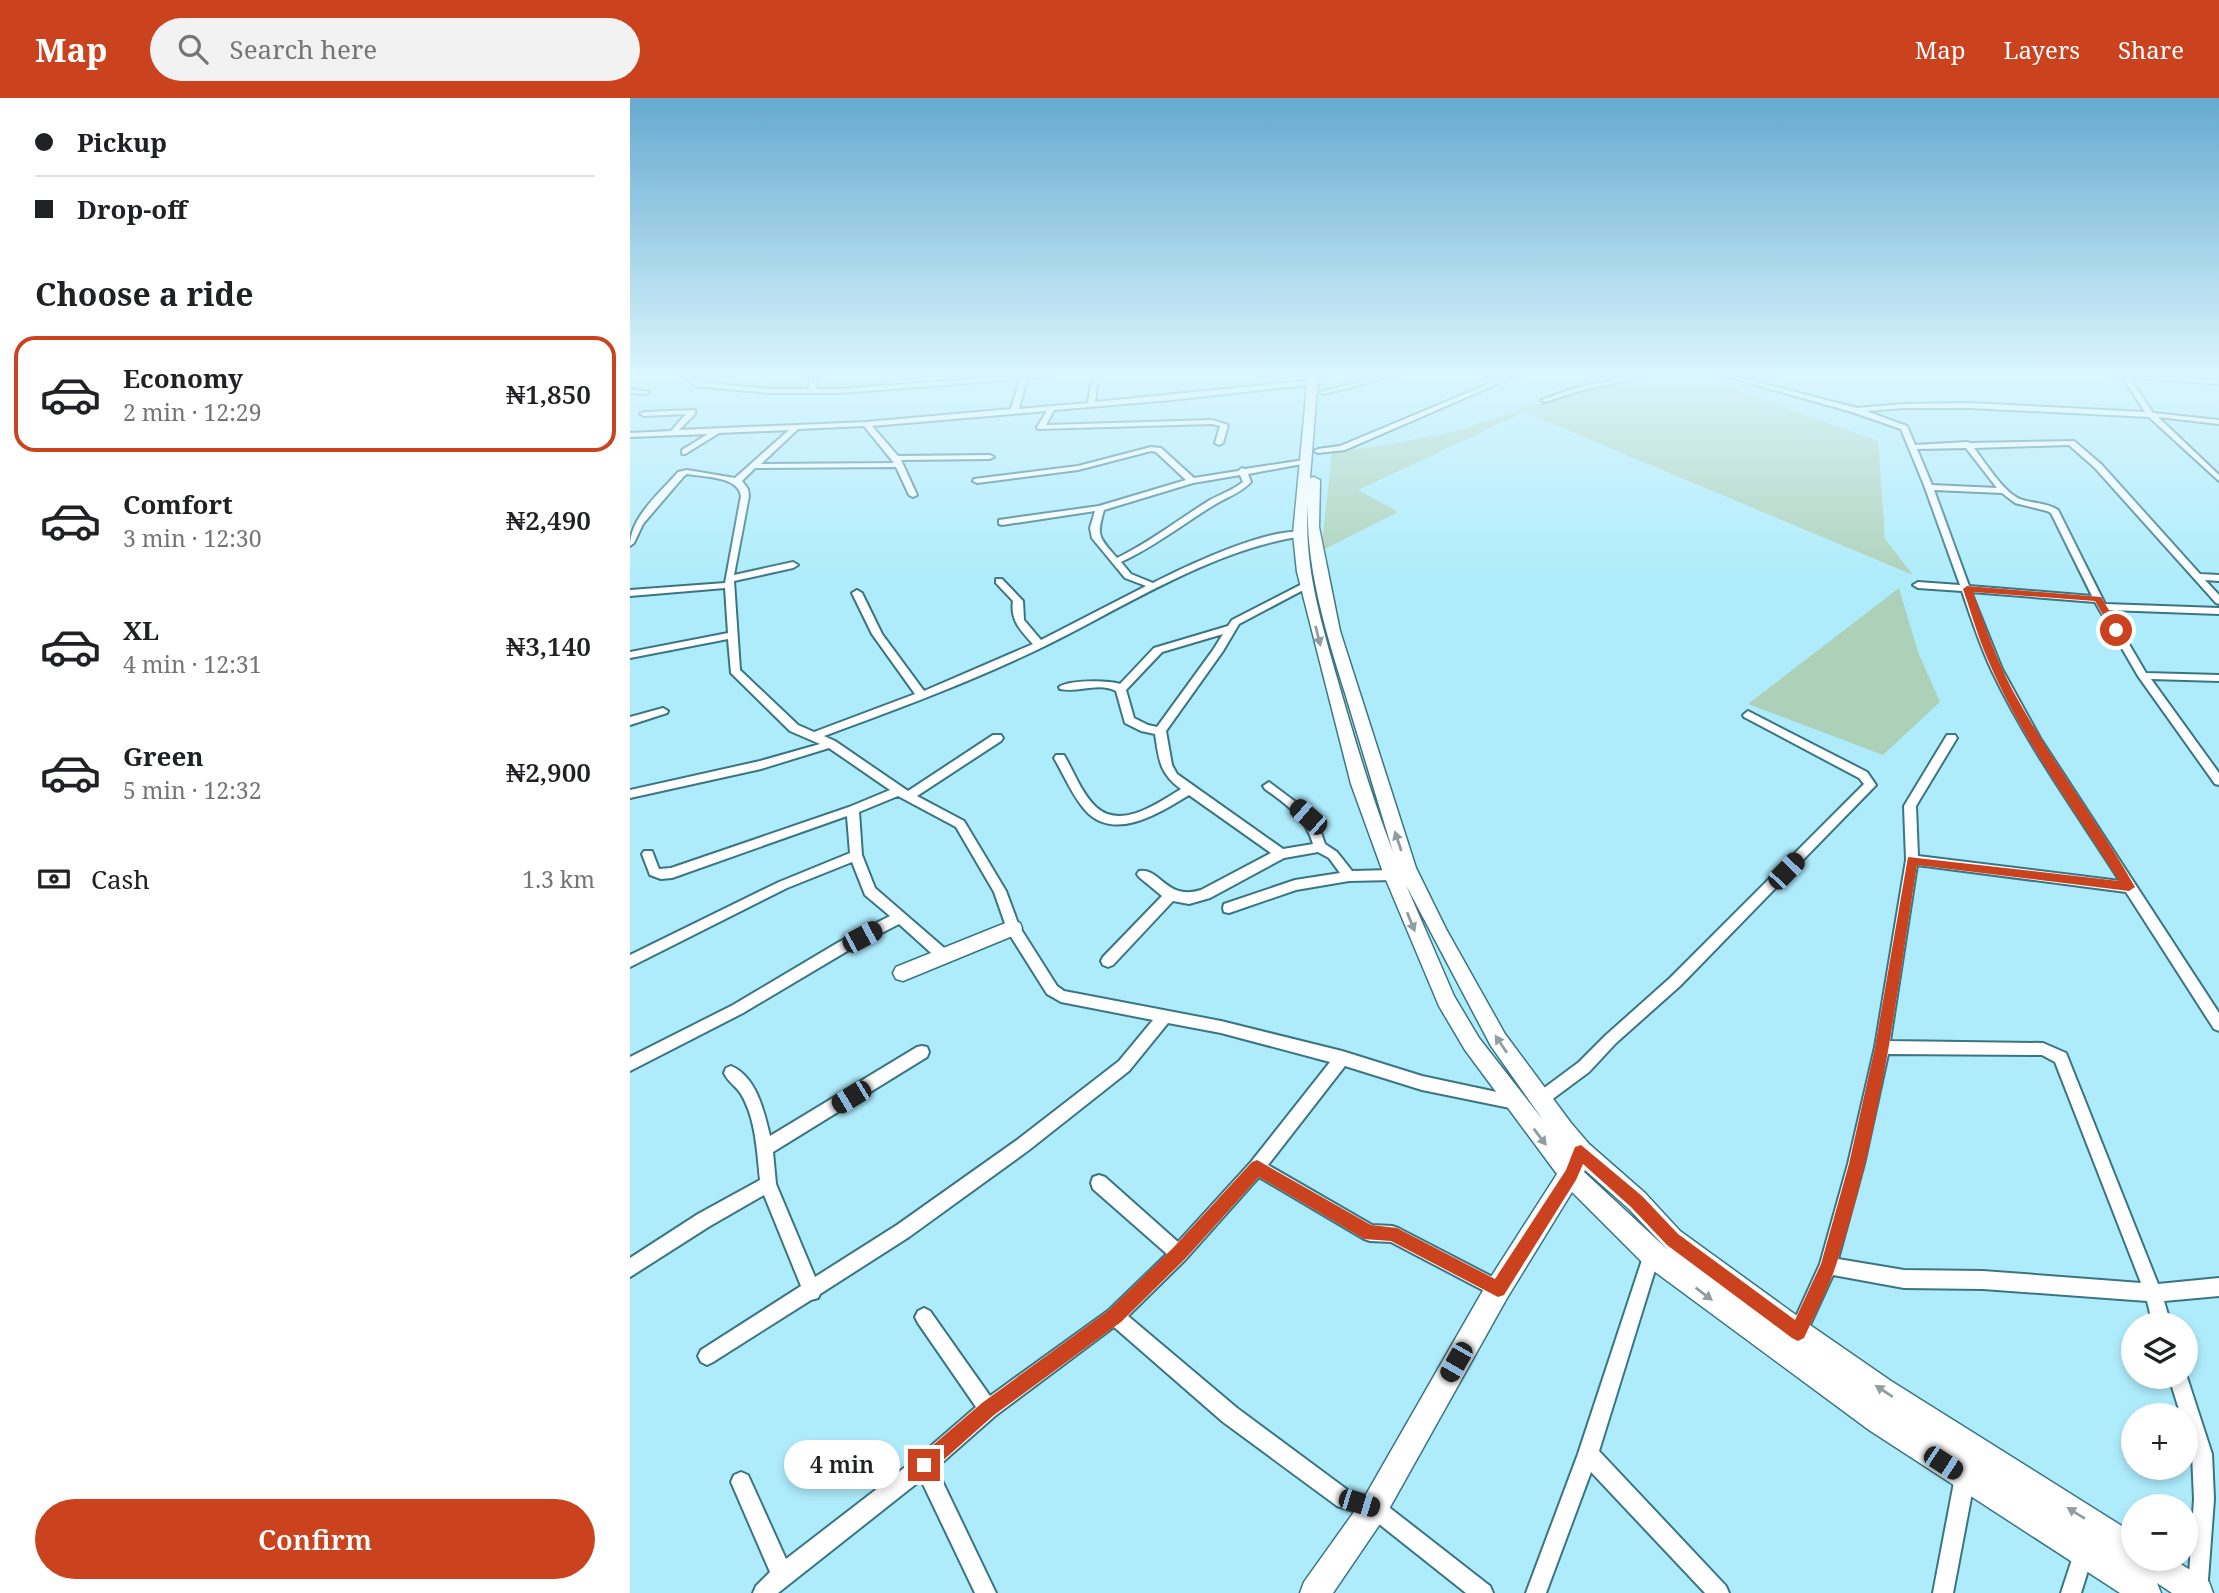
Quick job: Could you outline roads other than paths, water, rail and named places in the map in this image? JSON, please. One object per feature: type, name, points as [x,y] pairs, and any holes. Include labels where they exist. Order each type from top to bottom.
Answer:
[{"type":"street","points":[[685,452],[696,445]]},
{"type":"street","points":[[737,481],[777,445]]},
{"type":"street","points":[[883,445],[897,461],[913,495]]},
{"type":"street","points":[[1313,445],[1299,534],[1306,585],[1359,784],[1400,872],[1439,933],[1498,1040],[1541,1099],[1576,1163],[1637,1201],[1672,1239],[1798,1332],[1978,1453],[2121,1542]]},
{"type":"street","points":[[1002,522],[1100,508],[1192,481],[1312,456],[1350,445]]},
{"type":"street","points":[[1953,445],[1912,447],[1931,487],[1993,659],[2035,739],[2219,1025]]},
{"type":"street","points":[[1968,445],[2004,491],[2016,500],[2045,506],[2055,512],[2100,603],[2143,676],[2219,781]]},
{"type":"street","points":[[2074,445],[2098,466],[2219,601]]},
{"type":"street","points":[[2183,445],[2219,479]]},
{"type":"street","points":[[977,481],[1077,468],[1151,449],[1158,450],[1192,481]]},
{"type":"street","points":[[1312,456],[1313,527],[1319,569],[1337,645],[1400,872],[1446,1000],[1472,1044],[1515,1102],[1576,1163],[1652,1254],[1802,1366],[1965,1477],[2084,1550],[2146,1593]]},
{"type":"street","points":[[753,467],[990,457]]},
{"type":"street","points":[[1117,561],[1145,548],[1209,504],[1242,488],[1247,482],[1242,470]]},
{"type":"street","points":[[630,543],[639,523],[681,474],[693,472],[737,481],[744,489],[745,496],[729,582],[735,671],[794,728],[831,744],[904,793],[950,817],[968,835],[1000,891],[1013,928],[1052,990],[1061,996],[1165,1016],[1342,1058],[1422,1083],[1515,1102]]},
{"type":"street","points":[[1931,487],[2004,491]]},
{"type":"street","points":[[1100,508],[1094,528],[1096,538],[1128,576],[1154,586]]},
{"type":"street","points":[[814,737],[1040,645],[1154,586],[1224,554],[1282,534],[1299,534]]},
{"type":"street","points":[[630,593],[729,582],[793,565]]},
{"type":"street","points":[[2198,577],[2219,578]]},
{"type":"street","points":[[999,581],[1018,601],[1016,608],[1020,625],[1040,645]]},
{"type":"street","points":[[1281,854],[1173,777],[1166,765],[1160,731],[1217,651],[1229,629],[1245,615],[1306,585]]},
{"type":"street","points":[[1918,585],[2100,603],[2219,611]]},
{"type":"street","points":[[857,593],[877,634],[921,695]]},
{"type":"street","points":[[1121,689],[1158,650],[1229,629]]},
{"type":"street","points":[[630,655],[731,635]]},
{"type":"street","points":[[2143,676],[2219,678]]},
{"type":"street","points":[[1064,687],[1076,688],[1104,682],[1121,689]]},
{"type":"street","points":[[1121,689],[1129,720],[1139,726],[1160,731]]},
{"type":"street","points":[[630,721],[663,711]]},
{"type":"street","points":[[1541,1099],[1584,1067],[1611,1038],[1675,982],[1870,785],[1863,775],[1748,715]]},
{"type":"street","points":[[648,853],[654,872],[672,873],[904,793],[997,738]]},
{"type":"street","points":[[1798,1332],[1828,1266],[1856,1164],[1882,1047],[1912,860],[1910,806],[1951,738]]},
{"type":"street","points":[[630,793],[761,765],[831,744]]},
{"type":"street","points":[[1060,758],[1091,808],[1107,817],[1129,819],[1139,816],[1158,809],[1188,790]]},
{"type":"street","points":[[1269,786],[1308,817],[1316,828],[1320,847]]},
{"type":"street","points":[[853,810],[856,855],[870,891],[945,957]]},
{"type":"street","points":[[1143,874],[1170,895],[1189,900],[1281,854],[1320,847],[1333,855],[1349,876]]},
{"type":"street","points":[[630,961],[783,885],[856,855]]},
{"type":"street","points":[[1912,860],[2129,887]]},
{"type":"street","points":[[1229,908],[1295,885],[1349,876],[1400,872]]},
{"type":"street","points":[[1108,961],[1170,895]]},
{"type":"street","points":[[630,1064],[738,1009],[844,946],[899,918]]},
{"type":"street","points":[[904,973],[1013,928]]},
{"type":"street","points":[[707,1356],[812,1292],[904,1231],[1033,1137],[1124,1066],[1165,1016]]},
{"type":"street","points":[[1882,1047],[2043,1049],[2061,1058],[2158,1312]]},
{"type":"street","points":[[765,1149],[922,1052]]},
{"type":"street","points":[[763,1593],[782,1575],[924,1465],[988,1409],[1115,1316],[1179,1254],[1257,1167],[1342,1058]]},
{"type":"street","points":[[731,1073],[745,1087],[755,1106],[765,1149],[768,1184],[812,1292]]},
{"type":"street","points":[[1315,1593],[1374,1508],[1498,1289],[1576,1163]]},
{"type":"street","points":[[1257,1167],[1370,1233],[1392,1234],[1498,1289]]},
{"type":"street","points":[[1099,1183],[1179,1254]]},
{"type":"street","points":[[630,1268],[704,1220],[768,1184]]},
{"type":"street","points":[[1536,1593],[1588,1454],[1652,1254]]},
{"type":"street","points":[[1828,1266],[1903,1279],[1983,1280],[2152,1293],[2219,1287]]},
{"type":"street","points":[[1115,1316],[1230,1416],[1345,1499],[1374,1508],[1483,1593]]},
{"type":"street","points":[[924,1317],[988,1409]]},
{"type":"street","points":[[2182,1389],[2202,1454],[2204,1499],[2198,1593]]},
{"type":"street","points":[[1588,1454],[1719,1593]]},
{"type":"street","points":[[924,1465],[986,1593]]},
{"type":"street","points":[[1943,1593],[1965,1477]]},
{"type":"street","points":[[741,1482],[782,1575]]},
{"type":"street","points":[[2071,1593],[2084,1550],[2101,1528]]},
{"type":"street","points":[[2165,1571],[2198,1593]]}]
